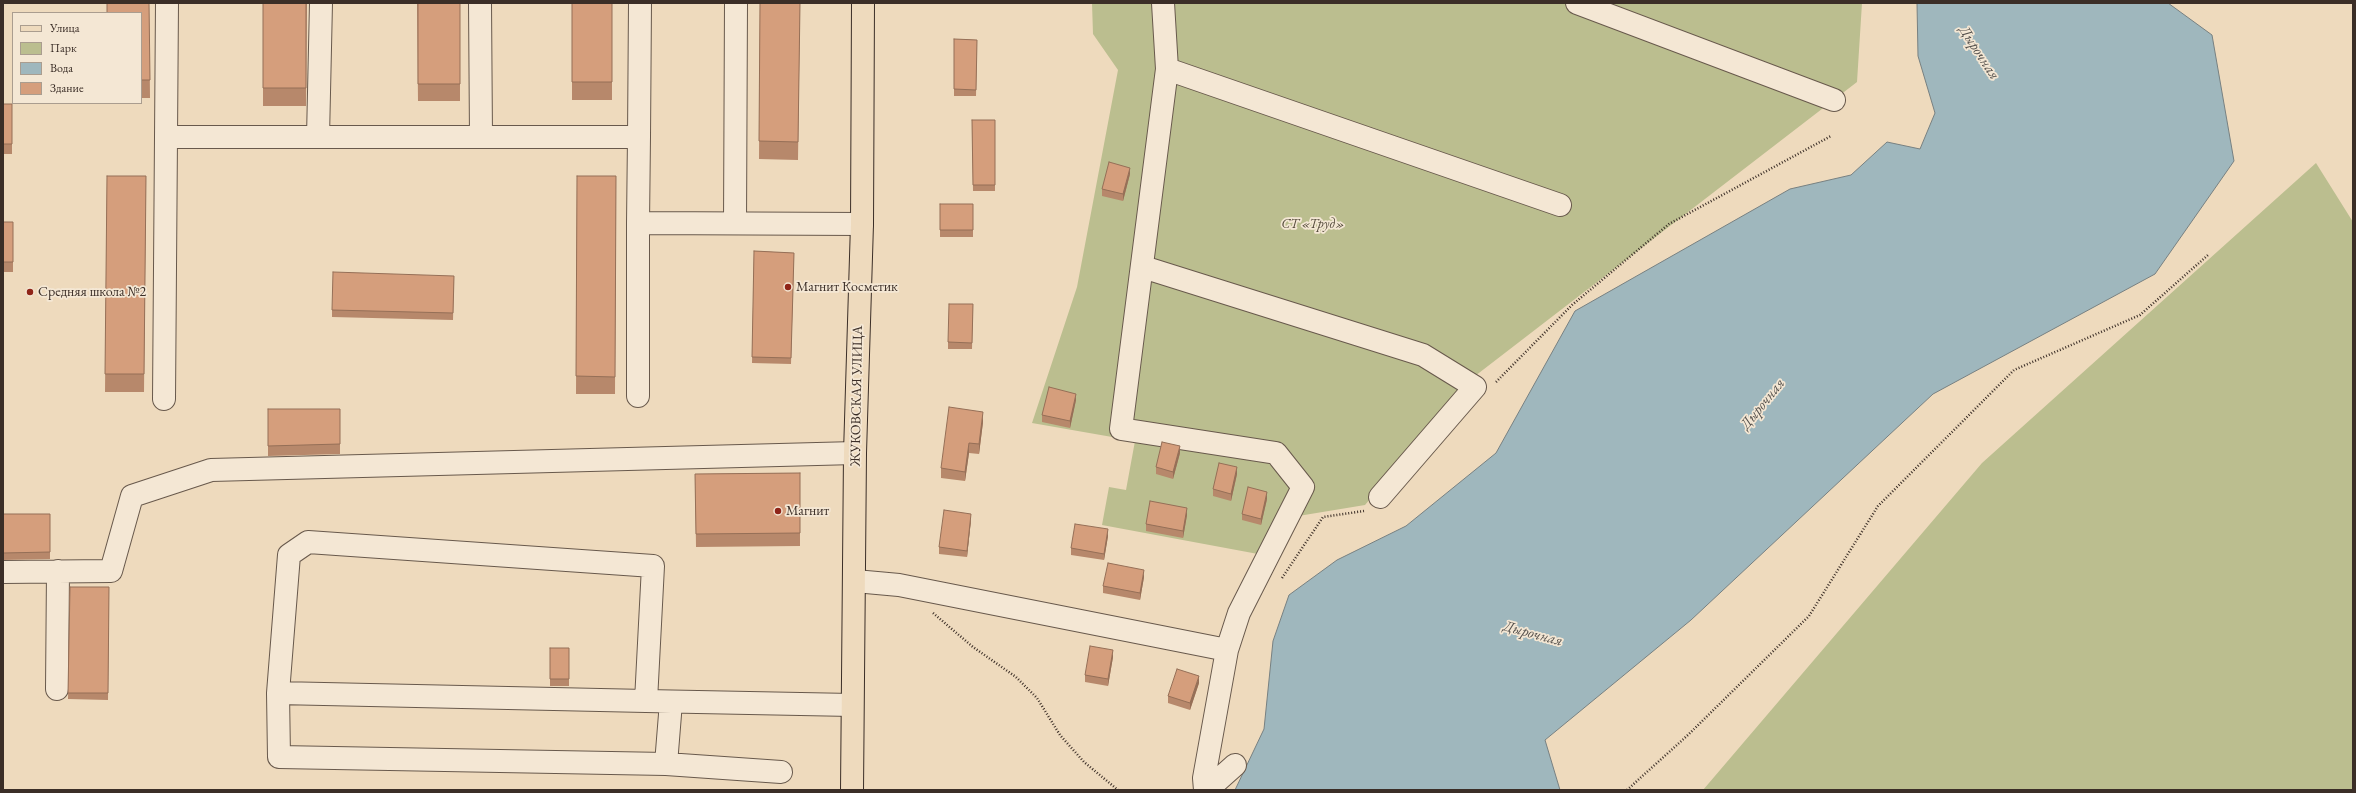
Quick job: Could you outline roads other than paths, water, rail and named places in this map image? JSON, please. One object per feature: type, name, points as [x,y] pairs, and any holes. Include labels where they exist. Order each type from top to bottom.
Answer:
[{"type":"main road","name":"ЖУКОВСКАЯ УЛИЦА","points":[[852,790],[855,453],[862,224],[863,3]]},
{"type":"street","points":[[164,399],[167,3]]},
{"type":"street","points":[[318,137],[321,3]]},
{"type":"street","points":[[480,3],[481,137]]},
{"type":"street","points":[[638,396],[640,3]]},
{"type":"street","points":[[735,223],[736,3]]},
{"type":"street","points":[[1163,3],[1167,69],[1143,267],[1121,429],[1276,453],[1303,487],[1239,613],[1227,650],[1204,778],[1206,790]]},
{"type":"street","points":[[1577,3],[1834,100]]},
{"type":"street","points":[[1167,69],[1560,205]]},
{"type":"street","points":[[166,137],[639,137]]},
{"type":"street","points":[[638,223],[862,224]]},
{"type":"street","points":[[1143,267],[1423,355],[1475,387],[1373,504]]},
{"type":"street","points":[[3,572],[111,571],[132,496],[211,470],[855,453]]},
{"type":"street","points":[[646,701],[653,566],[308,542],[289,555],[278,693],[279,757],[666,764],[781,772]]},
{"type":"street","points":[[57,690],[58,571]]},
{"type":"street","points":[[855,582],[899,585],[1227,650]]},
{"type":"street","points":[[278,693],[852,705]]},
{"type":"street","points":[[666,764],[671,702]]},
{"type":"street","points":[[1206,790],[1235,765]]},
{"type":"water","name":"Дырочная","points":[[1917,3],[2168,3],[2212,35],[2234,161],[2155,274],[1933,394],[1691,620],[1545,740],[1560,790],[1235,790],[1264,729],[1273,641],[1289,595],[1337,560],[1406,526],[1496,453],[1575,311],[1790,189],[1851,175],[1887,142],[1920,149],[1935,113],[1918,56]]},
{"type":"place","name":"Магнит Косметик","points":[[788,287]]},
{"type":"place","name":"Средняя школа №2","points":[[30,292]]},
{"type":"place","name":"Магнит","points":[[778,511]]},
{"type":"park label","name":"СТ «Труд»","points":[[1313,224]]}]
